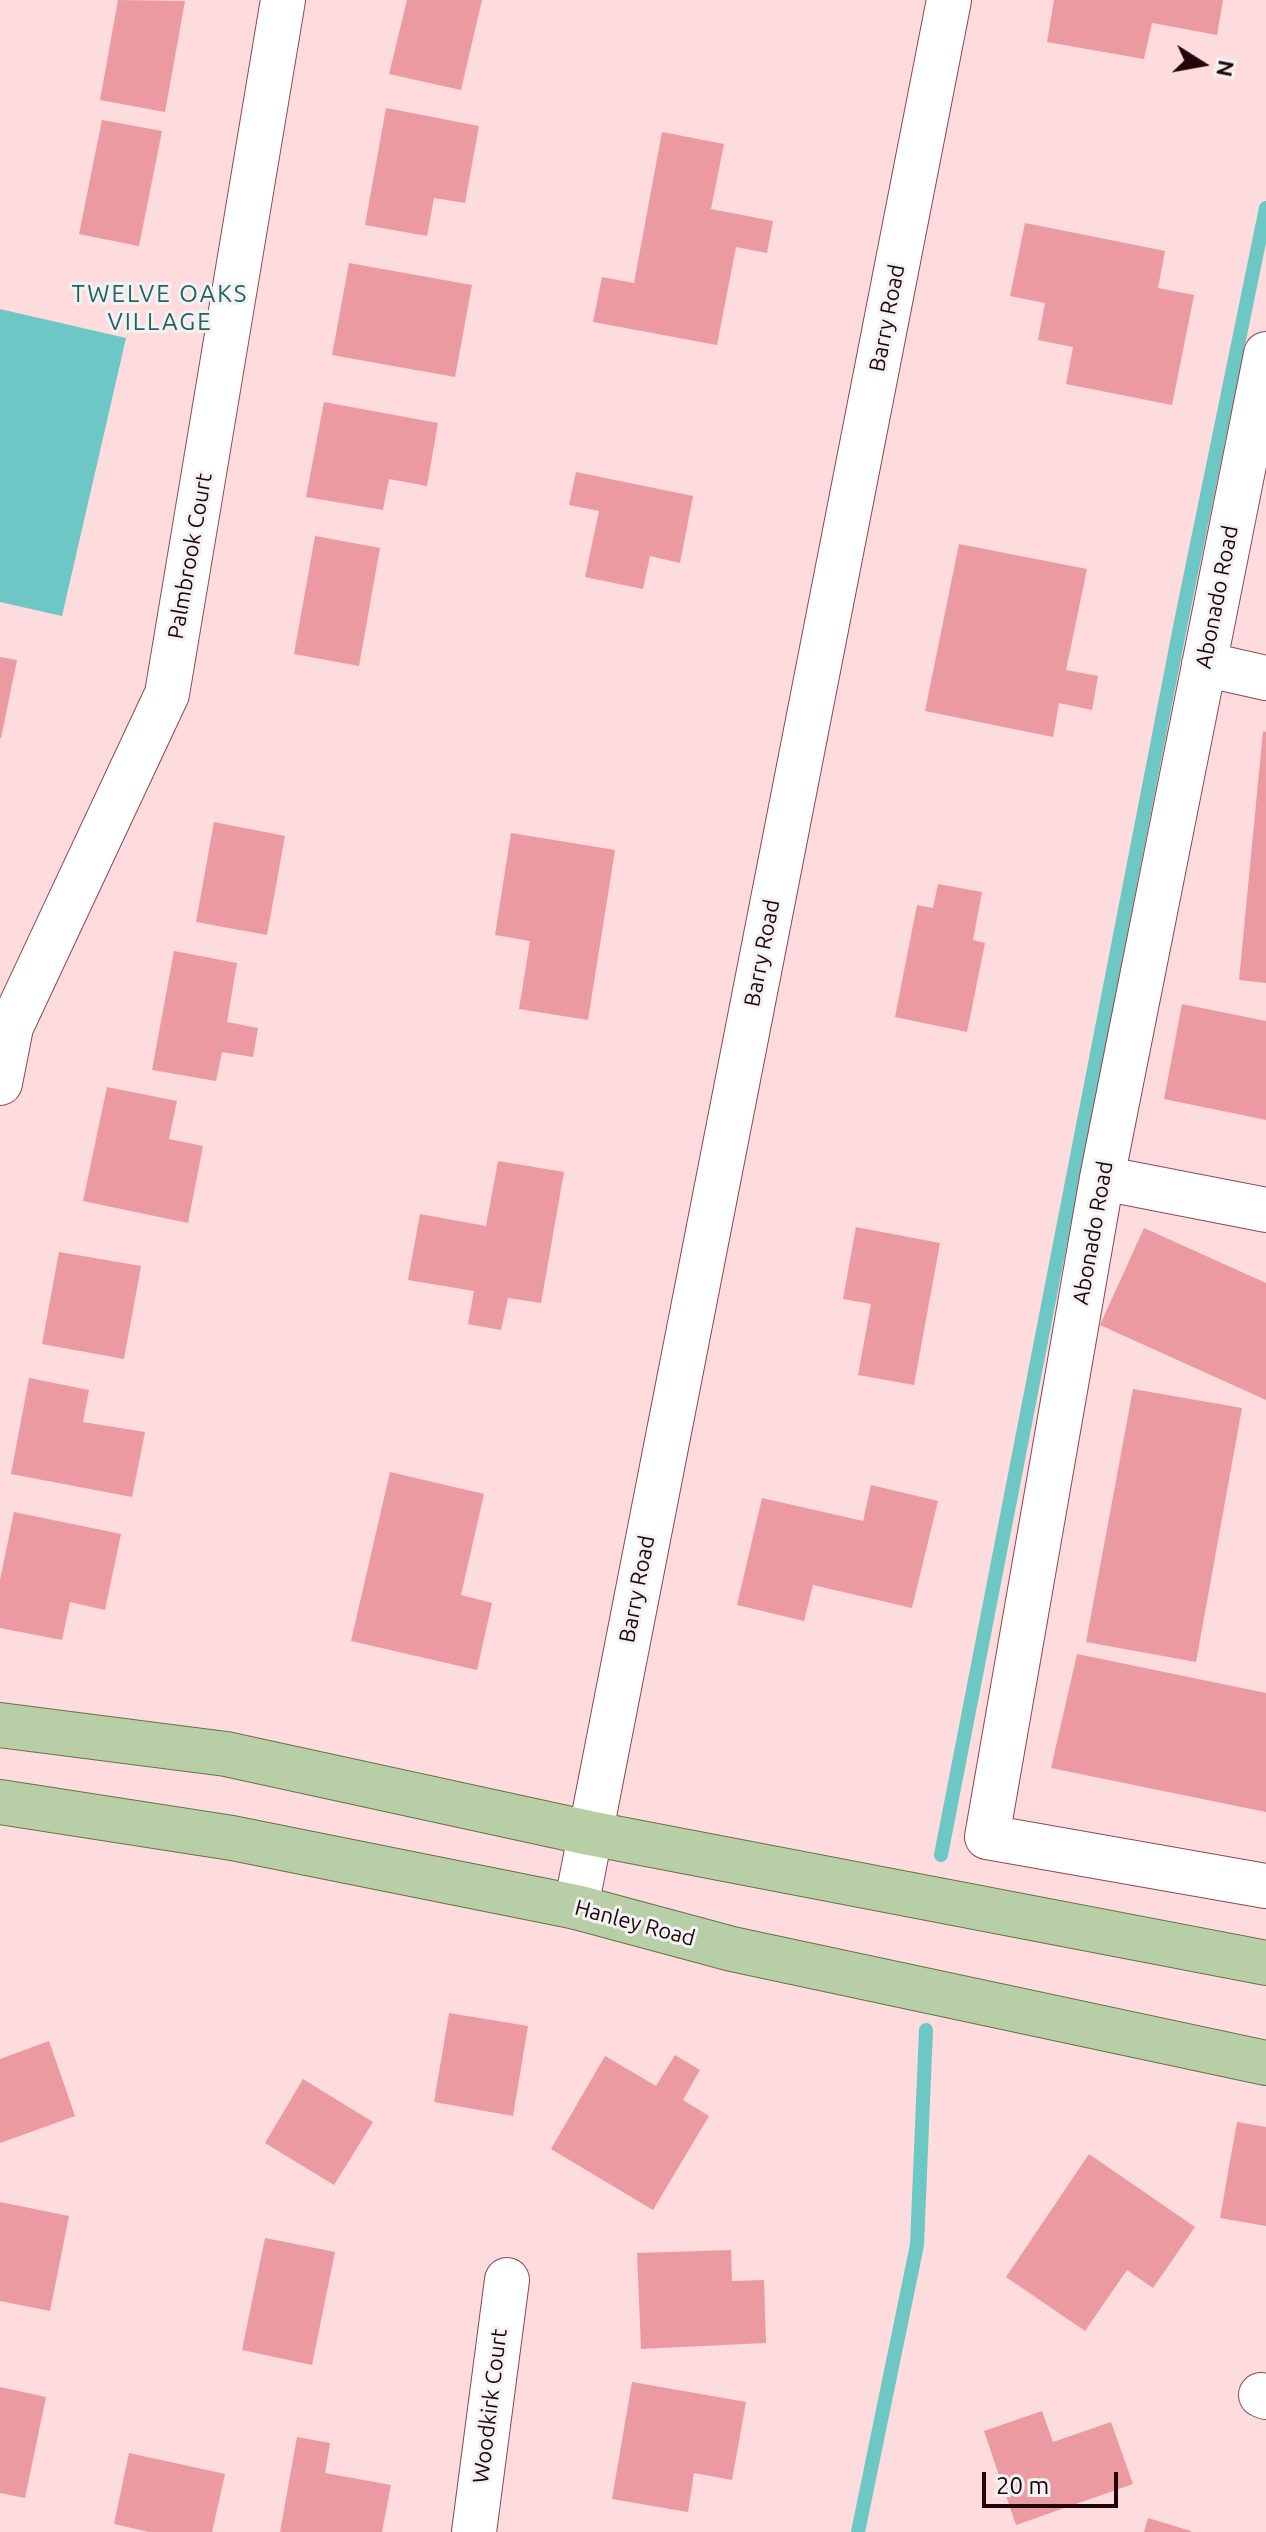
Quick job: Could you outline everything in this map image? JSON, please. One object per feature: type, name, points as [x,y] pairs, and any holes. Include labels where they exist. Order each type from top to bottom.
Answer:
[{"type":"main road","points":[[0,1725],[226,1754],[589,1833],[1266,1963]]},
{"type":"main road","name":"Hanley Road","points":[[0,1802],[232,1838],[576,1907],[732,1949],[1266,2063]]},
{"type":"street","name":"Palmbrook Court","points":[[0,1083],[11,1027],[167,694],[283,0]]},
{"type":"street","name":"Barry Road","points":[[576,1907],[949,0]]},
{"type":"street","name":"Abonado Road","points":[[1266,354],[1102,1178],[987,1837],[1266,1886]]},
{"type":"street","points":[[1204,664],[1266,678]]},
{"type":"street","points":[[1102,1178],[1266,1210]]},
{"type":"street","name":"Woodkirk Court","points":[[474,2532],[507,2280]]},
{"type":"water","points":[[0,309],[126,338],[62,616],[0,602]]},
{"type":"building","points":[[118,0],[185,1],[165,112],[100,100]]},
{"type":"building","points":[[407,0],[482,0],[461,90],[389,74]]},
{"type":"building","points":[[1054,0],[1223,0],[1217,35],[1152,23],[1144,59],[1047,42]]},
{"type":"building","points":[[386,108],[479,126],[465,203],[434,198],[427,236],[365,225]]},
{"type":"building","points":[[102,120],[162,131],[139,246],[79,234]]},
{"type":"building","points":[[662,132],[724,144],[711,209],[773,221],[767,253],[736,247],[717,345],[593,322],[602,277],[634,283]]},
{"type":"building","points":[[1025,223],[1165,251],[1158,288],[1194,295],[1172,405],[1066,384],[1073,347],[1038,340],[1045,303],[1010,296]]},
{"type":"building","points":[[349,263],[472,285],[455,377],[332,355]]},
{"type":"building","points":[[324,402],[438,423],[427,486],[389,479],[383,510],[306,497]]},
{"type":"building","points":[[576,472],[693,496],[680,563],[650,556],[643,589],[585,577],[599,511],[569,505]]},
{"type":"building","points":[[315,536],[380,548],[359,666],[294,654]]},
{"type":"building","points":[[959,544],[1087,569],[1066,670],[1098,676],[1092,710],[1059,703],[1053,737],[925,711]]},
{"type":"building","points":[[0,657],[17,660],[1,738],[0,738]]},
{"type":"building","points":[[1263,731],[1266,732],[1266,983],[1239,980]]},
{"type":"building","points":[[214,822],[285,836],[267,935],[196,922]]},
{"type":"building","points":[[511,833],[615,850],[588,1020],[519,1009],[530,941],[495,935]]},
{"type":"building","points":[[938,884],[982,892],[973,940],[985,943],[967,1032],[895,1017],[917,905],[933,908]]},
{"type":"building","points":[[174,951],[237,963],[227,1022],[258,1028],[253,1057],[222,1052],[216,1081],[152,1070]]},
{"type":"building","points":[[1182,1004],[1266,1021],[1266,1120],[1164,1099]]},
{"type":"building","points":[[107,1087],[177,1101],[169,1139],[203,1146],[188,1223],[83,1201]]},
{"type":"building","points":[[498,1161],[564,1172],[541,1303],[508,1298],[501,1330],[468,1324],[474,1291],[408,1280],[420,1214],[486,1226]]},
{"type":"building","points":[[856,1227],[940,1243],[914,1385],[858,1375],[871,1304],[843,1299]]},
{"type":"building","points":[[1144,1228],[1266,1283],[1266,1400],[1100,1325]]},
{"type":"building","points":[[59,1252],[141,1266],[124,1359],[42,1344]]},
{"type":"building","points":[[29,1378],[89,1390],[83,1422],[145,1432],[132,1497],[11,1474]]},
{"type":"building","points":[[1133,1389],[1242,1408],[1196,1662],[1086,1642]]},
{"type":"building","points":[[390,1472],[484,1494],[461,1595],[492,1603],[477,1670],[351,1641]]},
{"type":"building","points":[[871,1485],[938,1501],[912,1608],[813,1585],[804,1621],[737,1605],[762,1498],[863,1521]]},
{"type":"building","points":[[14,1512],[121,1534],[105,1610],[70,1602],[62,1640],[0,1628],[0,1580]]},
{"type":"building","points":[[1077,1654],[1266,1693],[1266,1812],[1051,1768]]},
{"type":"building","points":[[449,2013],[528,2026],[513,2116],[434,2102]]},
{"type":"building","points":[[49,2041],[75,2116],[0,2143],[0,2059]]},
{"type":"building","points":[[675,2055],[700,2070],[683,2100],[709,2116],[653,2210],[551,2149],[605,2056],[656,2086]]},
{"type":"building","points":[[303,2079],[373,2122],[334,2185],[265,2143]]},
{"type":"building","points":[[1237,2122],[1266,2127],[1266,2226],[1220,2218]]},
{"type":"building","points":[[1089,2154],[1195,2227],[1153,2288],[1127,2270],[1085,2331],[1006,2277]]},
{"type":"building","points":[[0,2202],[69,2216],[50,2311],[0,2301]]},
{"type":"building","points":[[265,2238],[335,2252],[312,2365],[242,2350]]},
{"type":"building","points":[[731,2250],[732,2281],[764,2280],[766,2343],[641,2349],[637,2253]]},
{"type":"building","points":[[632,2382],[746,2402],[732,2480],[694,2473],[688,2512],[612,2499]]},
{"type":"building","points":[[0,2387],[46,2397],[25,2498],[0,2493]]},
{"type":"building","points":[[1042,2411],[1053,2442],[1111,2422],[1133,2484],[1016,2525],[984,2431]]},
{"type":"building","points":[[297,2437],[330,2443],[325,2473],[391,2485],[382,2532],[280,2532]]},
{"type":"building","points":[[129,2453],[225,2474],[212,2532],[149,2532],[114,2524]]},
{"type":"building","points":[[1148,2518],[1191,2531],[1191,2532],[1144,2532]]},
{"type":"waterway","points":[[941,1855],[1181,622],[1266,208]]},
{"type":"waterway","points":[[858,2532],[917,2245],[926,2030]]},
{"type":"district","name":"TWELVE OAKS VILLAGE","points":[[160,308]]}]
